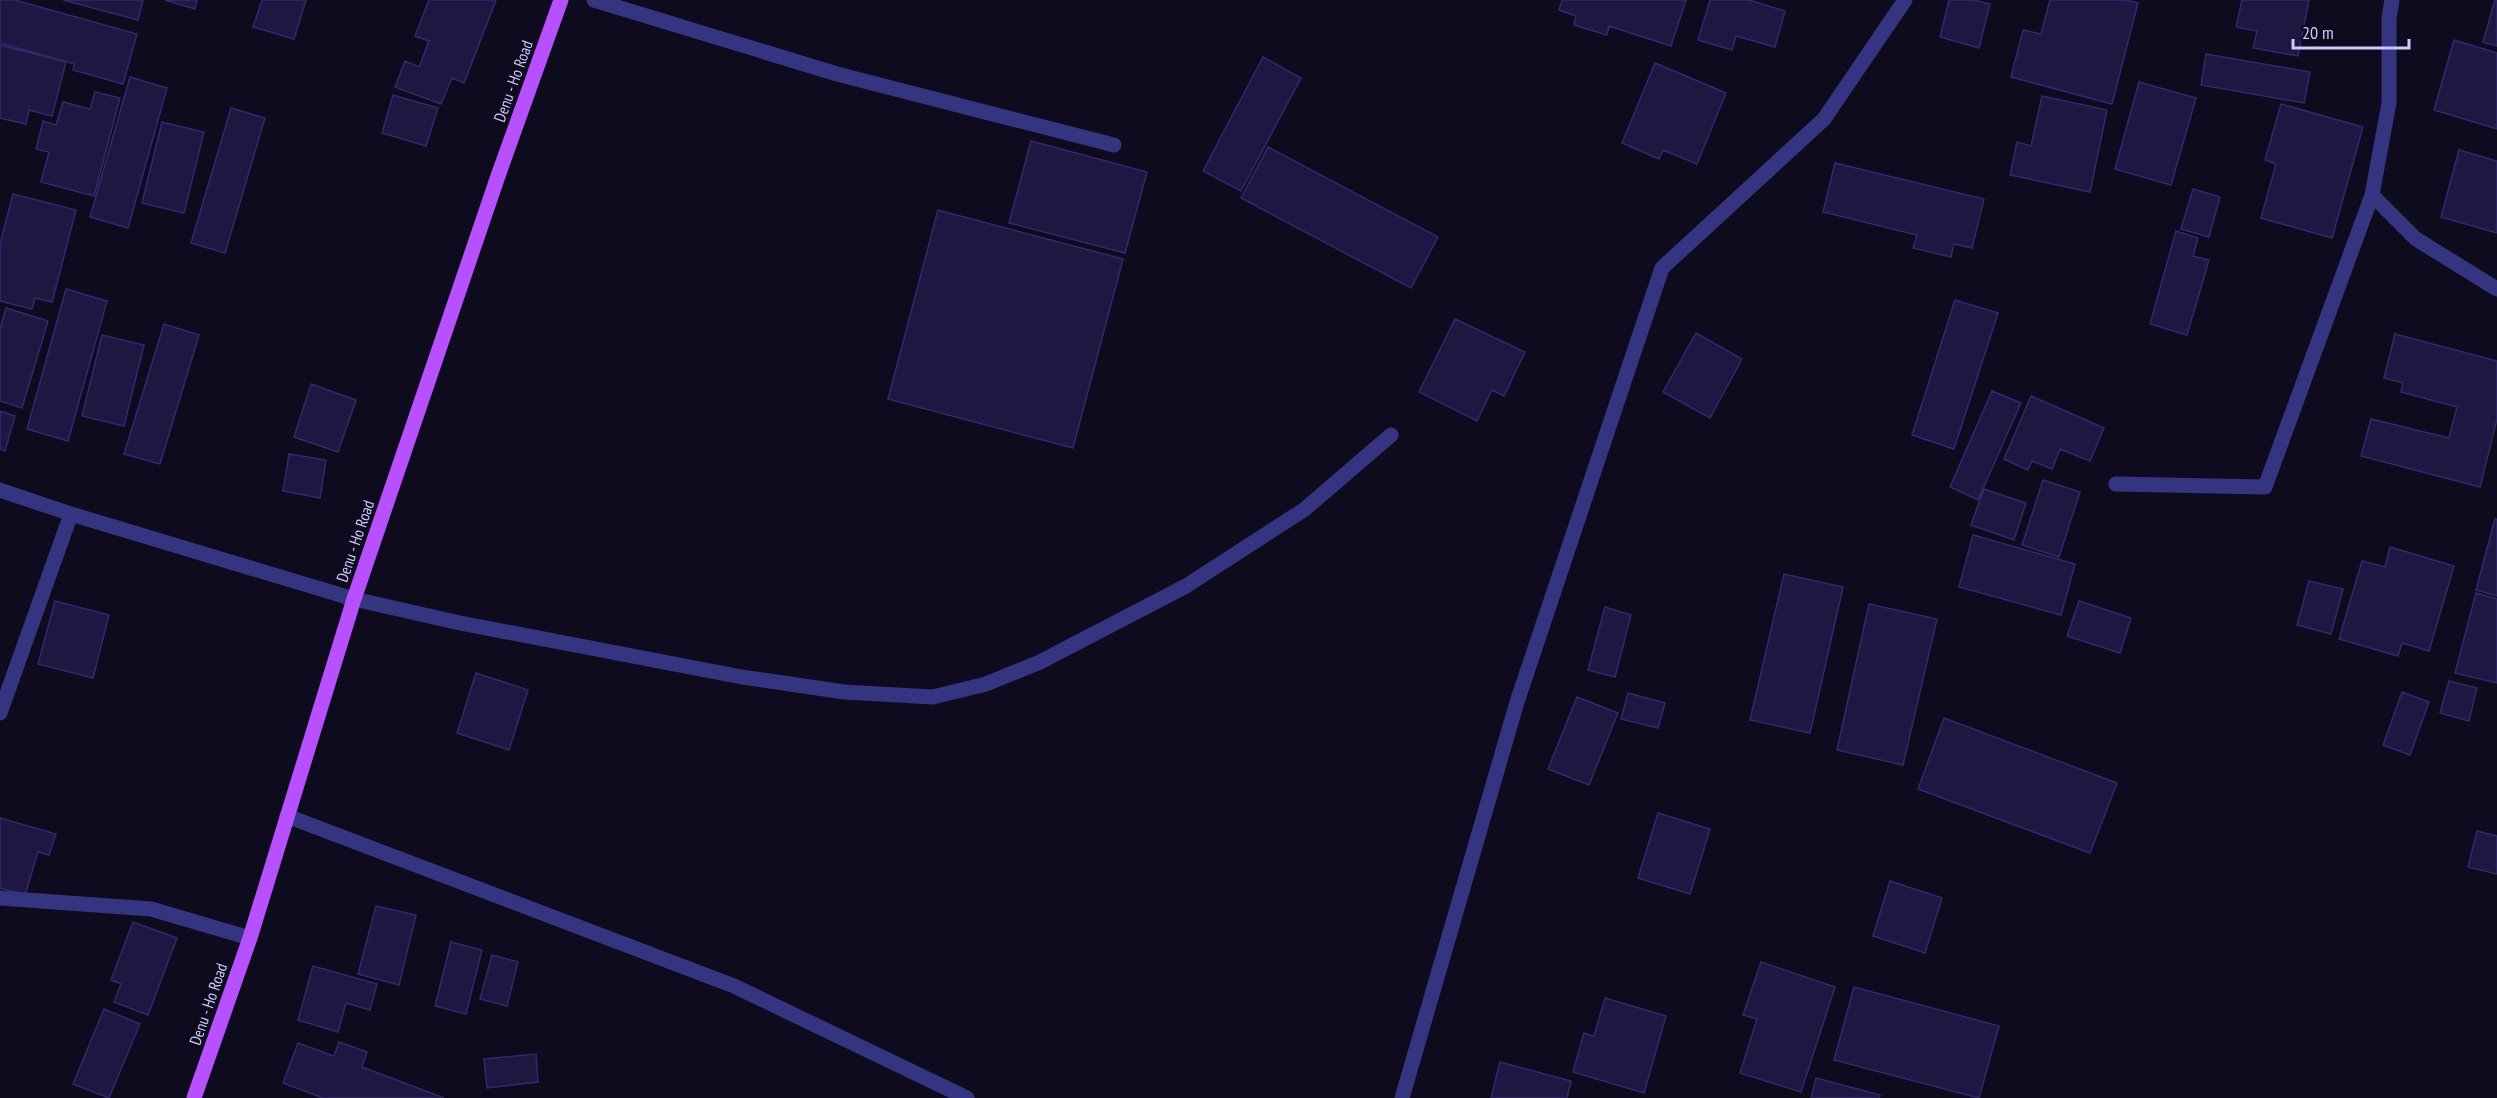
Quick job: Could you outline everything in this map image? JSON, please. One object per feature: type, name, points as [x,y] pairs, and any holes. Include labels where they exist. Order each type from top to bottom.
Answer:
[{"type":"main road","name":"Denu - Ho Road","points":[[194,1098],[250,938],[354,599],[498,176],[561,0]]},
{"type":"street","points":[[594,0],[837,74],[1114,145]]},
{"type":"street","points":[[1402,1098],[1517,702],[1662,268],[1824,119],[1905,0]]},
{"type":"street","points":[[2116,484],[2265,487],[2372,195],[2390,103],[2389,18],[2392,0]]},
{"type":"street","points":[[2372,195],[2416,239],[2497,289]]},
{"type":"street","points":[[0,490],[71,514],[354,599],[460,623],[742,677],[844,692],[893,697],[933,697],[986,684],[1040,662],[1186,586],[1305,509],[1391,435]]},
{"type":"street","points":[[0,713],[71,514]]},
{"type":"street","points":[[287,816],[734,986],[967,1098]]},
{"type":"street","points":[[0,898],[152,909],[250,938]]},
{"type":"building","points":[[0,0],[15,0],[137,34],[123,84],[73,70],[74,64],[0,43]]},
{"type":"building","points":[[63,0],[143,0],[138,20]]},
{"type":"building","points":[[165,0],[197,0],[195,9]]},
{"type":"building","points":[[262,0],[306,0],[294,39],[253,27]]},
{"type":"building","points":[[429,0],[496,0],[464,83],[452,78],[441,104],[395,87],[405,61],[419,67],[429,41],[415,36]]},
{"type":"building","points":[[1562,0],[1686,0],[1671,46],[1609,26],[1607,35],[1574,25],[1576,16],[1559,10]]},
{"type":"building","points":[[1710,0],[1749,0],[1785,11],[1775,47],[1736,36],[1732,50],[1698,40]]},
{"type":"building","points":[[1949,0],[1973,0],[1990,4],[1979,48],[1940,37]]},
{"type":"building","points":[[2050,0],[2125,0],[2138,3],[2112,104],[2011,77],[2023,30],[2041,34]]},
{"type":"building","points":[[2242,0],[2309,0],[2298,56],[2253,48],[2257,31],[2236,27]]},
{"type":"building","points":[[2495,0],[2497,0],[2497,46],[2483,42]]},
{"type":"building","points":[[2454,40],[2497,53],[2497,129],[2434,110]]},
{"type":"building","points":[[0,45],[66,62],[52,116],[29,110],[26,124],[0,118]]},
{"type":"building","points":[[2206,54],[2310,72],[2304,103],[2201,85]]},
{"type":"building","points":[[1263,57],[1301,78],[1241,191],[1203,171]]},
{"type":"building","points":[[1655,63],[1726,93],[1697,164],[1663,150],[1659,159],[1622,143]]},
{"type":"building","points":[[130,77],[167,88],[128,228],[90,217]]},
{"type":"building","points":[[2139,82],[2196,98],[2171,185],[2115,169]]},
{"type":"building","points":[[95,92],[120,98],[94,196],[41,182],[49,152],[36,149],[43,121],[56,125],[63,102],[90,109]]},
{"type":"building","points":[[393,95],[438,108],[426,146],[382,133]]},
{"type":"building","points":[[2042,96],[2107,110],[2090,192],[2010,175],[2017,142],[2031,146]]},
{"type":"building","points":[[2281,104],[2363,127],[2332,238],[2261,218],[2276,164],[2265,160]]},
{"type":"building","points":[[231,108],[265,118],[225,253],[191,243]]},
{"type":"building","points":[[162,122],[204,132],[184,213],[142,203]]},
{"type":"building","points":[[1031,141],[1147,172],[1125,253],[1009,223]]},
{"type":"building","points":[[1268,147],[1438,237],[1411,288],[1241,198]]},
{"type":"building","points":[[2459,150],[2497,161],[2497,233],[2441,217]]},
{"type":"building","points":[[1835,163],[1984,199],[1972,248],[1954,244],[1951,257],[1913,248],[1917,235],[1823,212]]},
{"type":"building","points":[[2193,189],[2220,197],[2209,237],[2181,229]]},
{"type":"building","points":[[13,194],[76,210],[52,302],[35,298],[32,309],[0,301],[0,244]]},
{"type":"building","points":[[938,210],[1123,259],[1073,448],[888,399]]},
{"type":"building","points":[[2176,231],[2198,238],[2193,256],[2209,260],[2187,335],[2150,324]]},
{"type":"building","points":[[66,289],[107,301],[68,441],[27,429]]},
{"type":"building","points":[[1955,300],[1998,313],[1954,449],[1912,435]]},
{"type":"building","points":[[6,308],[48,321],[22,408],[0,401],[0,329]]},
{"type":"building","points":[[1455,319],[1525,352],[1504,396],[1492,390],[1477,421],[1419,392]]},
{"type":"building","points":[[164,324],[199,335],[160,464],[124,454]]},
{"type":"building","points":[[1696,333],[1742,359],[1710,418],[1663,392]]},
{"type":"building","points":[[2395,334],[2497,361],[2497,419],[2480,487],[2361,456],[2371,419],[2449,438],[2457,407],[2401,392],[2403,383],[2384,378]]},
{"type":"building","points":[[102,335],[144,345],[124,426],[82,416]]},
{"type":"building","points":[[311,384],[356,400],[338,452],[294,437]]},
{"type":"building","points":[[1992,391],[2021,403],[1978,500],[1950,487]]},
{"type":"building","points":[[2031,396],[2104,428],[2090,461],[2060,449],[2052,469],[2032,461],[2028,470],[2004,459]]},
{"type":"building","points":[[0,411],[15,416],[5,451],[0,449]]},
{"type":"building","points":[[289,454],[326,460],[320,498],[283,491]]},
{"type":"building","points":[[2043,480],[2080,492],[2059,557],[2022,545]]},
{"type":"building","points":[[1984,489],[2026,503],[2014,540],[1971,525]]},
{"type":"building","points":[[2495,519],[2497,519],[2497,596],[2476,590]]},
{"type":"building","points":[[1973,535],[2075,564],[2061,615],[1959,587]]},
{"type":"building","points":[[2390,547],[2454,566],[2429,651],[2402,643],[2398,656],[2339,639],[2362,561],[2385,567]]},
{"type":"building","points":[[1784,574],[1843,587],[1810,733],[1750,720]]},
{"type":"building","points":[[2309,581],[2343,589],[2331,634],[2297,625]]},
{"type":"building","points":[[2476,593],[2497,599],[2497,683],[2455,673]]},
{"type":"building","points":[[55,601],[109,615],[93,678],[38,664]]},
{"type":"building","points":[[2079,601],[2131,618],[2120,653],[2067,636]]},
{"type":"building","points":[[1869,604],[1937,619],[1903,765],[1837,750]]},
{"type":"building","points":[[1605,607],[1631,615],[1615,677],[1588,670]]},
{"type":"building","points":[[476,673],[528,690],[509,750],[457,733]]},
{"type":"building","points":[[2449,681],[2477,688],[2469,721],[2440,713]]},
{"type":"building","points":[[2402,692],[2429,702],[2410,755],[2383,745]]},
{"type":"building","points":[[1628,693],[1665,703],[1658,728],[1621,719]]},
{"type":"building","points":[[1577,697],[1618,713],[1589,785],[1548,769]]},
{"type":"building","points":[[1944,718],[2117,783],[2090,853],[1918,789]]},
{"type":"building","points":[[1658,813],[1710,829],[1690,894],[1638,878]]},
{"type":"building","points":[[0,818],[56,834],[49,855],[38,852],[25,895],[0,888]]},
{"type":"building","points":[[2477,831],[2497,836],[2497,874],[2468,867]]},
{"type":"building","points":[[1890,881],[1942,898],[1925,953],[1873,936]]},
{"type":"building","points":[[376,906],[416,915],[399,985],[358,974]]},
{"type":"building","points":[[133,922],[177,938],[148,1015],[114,1002],[121,984],[111,980]]},
{"type":"building","points":[[451,942],[482,950],[466,1014],[435,1006]]},
{"type":"building","points":[[492,955],[518,962],[507,1006],[480,999]]},
{"type":"building","points":[[1761,962],[1835,987],[1801,1092],[1740,1073],[1757,1019],[1743,1015]]},
{"type":"building","points":[[313,966],[377,984],[370,1010],[346,1003],[338,1032],[298,1020]]},
{"type":"building","points":[[1854,987],[1999,1026],[1979,1098],[1834,1060]]},
{"type":"building","points":[[1605,998],[1666,1016],[1644,1093],[1573,1072],[1584,1033],[1594,1036]]},
{"type":"building","points":[[104,1009],[140,1024],[109,1098],[73,1084]]},
{"type":"building","points":[[339,1042],[367,1052],[362,1067],[444,1098],[323,1098],[283,1083],[298,1043],[334,1056]]},
{"type":"building","points":[[536,1054],[538,1082],[487,1088],[484,1059]]},
{"type":"building","points":[[1500,1062],[1571,1081],[1567,1098],[1491,1098]]},
{"type":"building","points":[[1816,1078],[1880,1095],[1879,1098],[1811,1098]]}]
